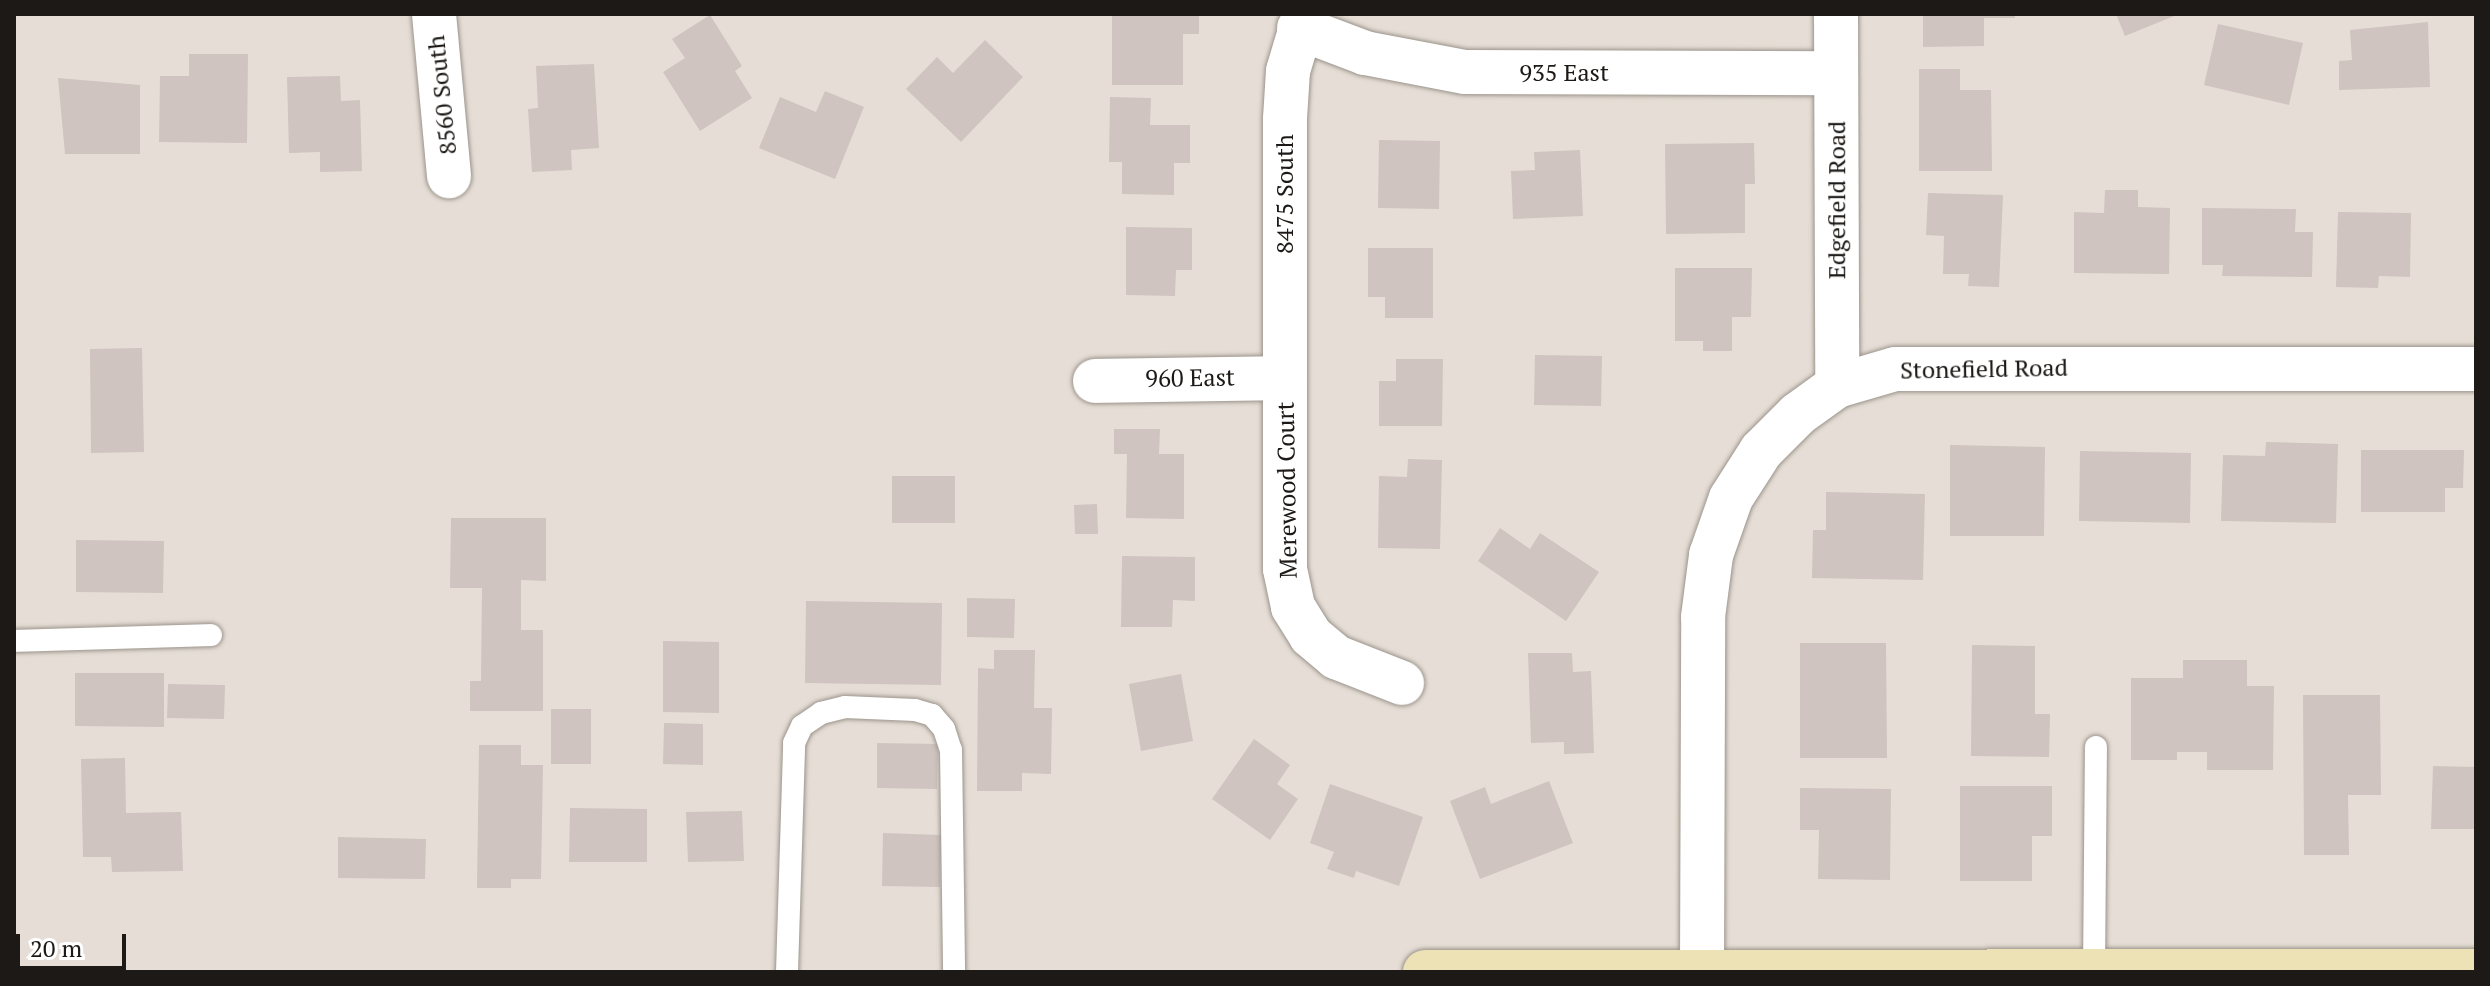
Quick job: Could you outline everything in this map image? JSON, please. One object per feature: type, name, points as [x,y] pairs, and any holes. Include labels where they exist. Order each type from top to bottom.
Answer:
[{"type":"street","name":"8560 South","points":[[434,14],[449,176]]},
{"type":"street","name":"Edgefield Road","points":[[1836,14],[1837,386]]},
{"type":"street","name":"935 East","points":[[1302,21],[1378,57],[1465,72],[1836,73]]},
{"type":"street","name":"8475 South","points":[[1285,378],[1285,119],[1288,71],[1302,21]]},
{"type":"street","name":"Stonefield Road","points":[[1702,971],[1703,617],[1711,555],[1731,498],[1761,451],[1837,386],[1895,369],[1954,365],[2476,369]]},
{"type":"street","name":"960 East","points":[[1095,381],[1285,378]]},
{"type":"street","name":"Merewood Court","points":[[1285,378],[1285,569],[1293,607],[1311,636],[1336,657],[1402,683]]},
{"type":"street","points":[[1425,972],[2476,971]]},
{"type":"lane","points":[[14,641],[211,635]]},
{"type":"lane","points":[[787,972],[794,743],[802,726],[821,713],[845,707],[915,710],[932,715],[944,729],[951,750],[954,972]]},
{"type":"lane","points":[[2094,971],[2096,747]]},
{"type":"building","points":[[1112,14],[1199,14],[1199,34],[1183,34],[1183,85],[1112,85]]},
{"type":"building","points":[[1923,14],[2015,14],[2015,18],[1984,18],[1984,46],[1923,47]]},
{"type":"building","points":[[2116,14],[2179,14],[2125,36]]},
{"type":"building","points":[[710,15],[742,66],[735,71],[752,98],[700,131],[663,72],[685,58],[672,39]]},
{"type":"building","points":[[2428,22],[2430,87],[2339,90],[2339,61],[2352,60],[2350,30]]},
{"type":"building","points":[[2218,24],[2303,43],[2289,105],[2204,85]]},
{"type":"building","points":[[985,40],[1023,77],[961,142],[906,89],[937,57],[953,73]]},
{"type":"building","points":[[189,54],[248,54],[247,143],[159,142],[160,76],[189,76]]},
{"type":"building","points":[[594,64],[599,148],[571,150],[572,170],[532,172],[528,109],[538,108],[536,66]]},
{"type":"building","points":[[1919,69],[1960,69],[1960,90],[1991,90],[1992,171],[1919,171]]},
{"type":"building","points":[[340,76],[341,101],[360,100],[362,171],[320,172],[320,152],[289,153],[287,77]]},
{"type":"building","points":[[58,78],[140,85],[140,154],[65,154]]},
{"type":"building","points":[[825,91],[864,107],[835,179],[759,148],[780,97],[816,112]]},
{"type":"building","points":[[1110,97],[1151,98],[1150,125],[1190,125],[1190,163],[1174,163],[1174,195],[1122,194],[1122,162],[1109,162]]},
{"type":"building","points":[[1379,140],[1440,141],[1439,209],[1378,208]]},
{"type":"building","points":[[1754,143],[1755,184],[1745,184],[1745,233],[1666,234],[1665,144]]},
{"type":"building","points":[[1580,150],[1583,216],[1513,219],[1511,171],[1535,170],[1534,152]]},
{"type":"building","points":[[2105,190],[2138,190],[2138,207],[2170,208],[2169,274],[2074,273],[2074,212],[2104,213]]},
{"type":"building","points":[[1928,193],[2003,195],[1999,287],[1968,286],[1969,274],[1943,274],[1944,236],[1926,235]]},
{"type":"building","points":[[2202,208],[2296,209],[2295,232],[2313,232],[2312,277],[2222,276],[2223,265],[2202,265]]},
{"type":"building","points":[[2338,212],[2411,213],[2410,277],[2379,276],[2378,288],[2336,287]]},
{"type":"building","points":[[1126,227],[1192,228],[1192,270],[1176,270],[1175,296],[1126,295]]},
{"type":"building","points":[[1368,248],[1433,248],[1433,318],[1385,318],[1385,297],[1368,297]]},
{"type":"building","points":[[1675,268],[1752,268],[1751,317],[1732,317],[1732,351],[1703,351],[1703,341],[1675,341]]},
{"type":"building","points":[[142,348],[144,452],[91,453],[90,349]]},
{"type":"building","points":[[1535,355],[1602,356],[1601,406],[1534,405]]},
{"type":"building","points":[[1396,359],[1443,359],[1442,426],[1379,426],[1379,381],[1396,381]]},
{"type":"building","points":[[1114,429],[1160,429],[1159,454],[1184,454],[1184,519],[1126,518],[1127,454],[1114,454]]},
{"type":"building","points":[[2266,442],[2338,444],[2336,523],[2221,521],[2223,455],[2265,456]]},
{"type":"building","points":[[1950,445],[2045,447],[2044,536],[1950,536]]},
{"type":"building","points":[[2361,450],[2464,450],[2463,488],[2445,488],[2445,512],[2361,512]]},
{"type":"building","points":[[2080,451],[2191,453],[2190,523],[2079,521]]},
{"type":"building","points":[[1408,459],[1442,460],[1440,549],[1378,548],[1379,476],[1407,477]]},
{"type":"building","points":[[892,476],[955,476],[955,523],[892,523]]},
{"type":"building","points":[[1826,492],[1925,494],[1923,580],[1812,578],[1813,530],[1826,530]]},
{"type":"building","points":[[1097,504],[1098,534],[1075,534],[1074,505]]},
{"type":"building","points":[[451,518],[546,518],[546,581],[521,580],[521,630],[543,630],[543,711],[470,711],[470,681],[481,681],[482,588],[450,588]]},
{"type":"building","points":[[1500,528],[1530,549],[1540,533],[1599,572],[1566,621],[1478,561]]},
{"type":"building","points":[[76,540],[164,541],[163,593],[76,592]]},
{"type":"building","points":[[1122,556],[1195,557],[1195,601],[1173,600],[1172,627],[1121,627]]},
{"type":"building","points":[[967,598],[1015,599],[1014,638],[967,637]]},
{"type":"building","points":[[806,601],[942,603],[941,685],[805,683]]},
{"type":"building","points":[[663,641],[719,642],[719,713],[663,712]]},
{"type":"building","points":[[1800,643],[1886,643],[1887,758],[1800,758]]},
{"type":"building","points":[[1972,645],[2035,646],[2035,714],[2050,714],[2049,757],[1971,756]]},
{"type":"building","points":[[994,650],[1035,650],[1034,708],[1052,708],[1051,774],[1022,773],[1022,791],[977,791],[978,668],[994,669]]},
{"type":"building","points":[[1528,653],[1572,653],[1573,672],[1591,671],[1594,753],[1564,754],[1564,742],[1531,743]]},
{"type":"building","points":[[2183,660],[2247,660],[2247,686],[2274,686],[2273,770],[2207,770],[2207,752],[2177,752],[2177,760],[2131,760],[2131,678],[2183,678]]},
{"type":"building","points":[[75,673],[164,673],[164,727],[75,726]]},
{"type":"building","points":[[1181,674],[1193,741],[1141,751],[1129,684]]},
{"type":"building","points":[[168,684],[225,685],[224,719],[167,718]]},
{"type":"building","points":[[2303,695],[2380,695],[2381,795],[2348,795],[2349,855],[2304,855]]},
{"type":"building","points":[[551,709],[591,709],[591,764],[551,764]]},
{"type":"building","points":[[664,723],[703,724],[703,765],[663,764]]},
{"type":"building","points":[[1254,739],[1290,765],[1277,784],[1298,799],[1270,840],[1212,799]]},
{"type":"building","points":[[877,743],[938,744],[937,789],[877,788]]},
{"type":"building","points":[[479,745],[521,745],[521,765],[543,765],[541,879],[511,879],[511,888],[477,888]]},
{"type":"building","points":[[125,758],[126,813],[181,812],[183,871],[112,872],[111,857],[83,857],[81,759]]},
{"type":"building","points":[[2433,766],[2476,767],[2476,829],[2431,829]]},
{"type":"building","points":[[1549,781],[1573,843],[1480,879],[1450,801],[1485,787],[1491,804]]},
{"type":"building","points":[[1330,784],[1423,817],[1399,886],[1356,871],[1354,878],[1327,869],[1334,852],[1310,843]]},
{"type":"building","points":[[1960,786],[2052,786],[2052,836],[2032,836],[2032,881],[1960,881]]},
{"type":"building","points":[[1800,788],[1891,789],[1890,880],[1818,879],[1819,830],[1800,830]]},
{"type":"building","points":[[570,808],[647,809],[647,862],[569,862]]},
{"type":"building","points":[[742,811],[744,861],[688,862],[686,812]]},
{"type":"building","points":[[883,833],[941,835],[940,887],[882,886]]},
{"type":"building","points":[[338,837],[426,839],[425,879],[338,878]]}]
